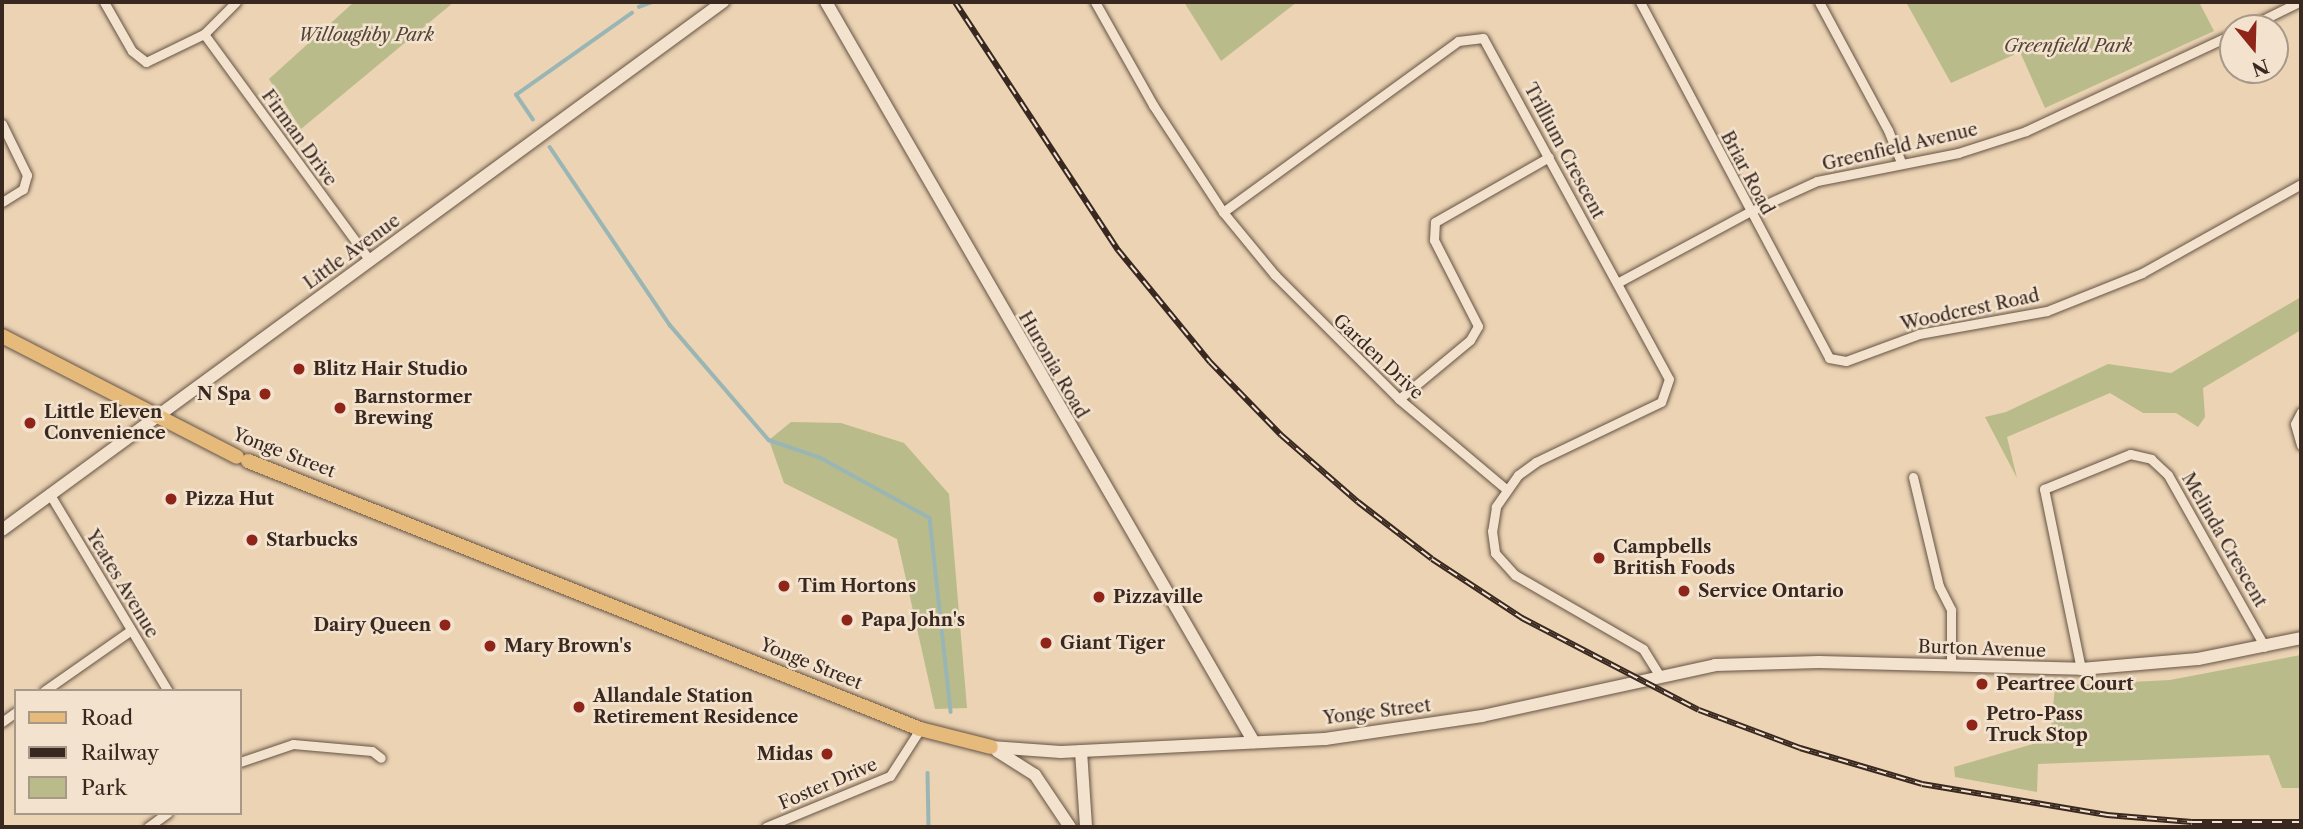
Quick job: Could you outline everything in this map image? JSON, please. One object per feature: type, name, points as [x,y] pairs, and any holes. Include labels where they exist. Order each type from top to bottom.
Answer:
[{"type":"main road","name":"Little Avenue","points":[[2,530],[723,2]]},
{"type":"main road","name":"Huronia Road","points":[[826,2],[1254,742]]},
{"type":"main road","name":"Yonge Street","points":[[2,336],[156,418],[243,459],[920,729],[991,747],[1081,751],[1254,742],[1445,723],[1659,675]]},
{"type":"main road","name":"Burton Avenue","points":[[1659,675],[1734,663],[2081,669],[2162,663],[2265,647],[2301,638]]},
{"type":"main road","points":[[991,747],[1035,775],[1070,827]]},
{"type":"main road","points":[[1081,751],[1086,827]]},
{"type":"street","points":[[104,2],[132,51],[146,62],[204,34],[236,2]]},
{"type":"street","name":"Garden Drive","points":[[1094,2],[1153,105],[1223,212],[1310,313],[1399,399],[1506,489]]},
{"type":"street","name":"Briar Road","points":[[1640,2],[1749,212],[1829,358]]},
{"type":"street","points":[[1819,2],[1888,130],[1901,163]]},
{"type":"street","points":[[2275,14],[2299,2]]},
{"type":"street","name":"Firman Drive","points":[[204,34],[370,261]]},
{"type":"street","name":"Trillium Crescent","points":[[1223,212],[1465,37],[1483,38],[1667,373],[1667,394],[1661,402],[1536,462],[1506,489]]},
{"type":"street","name":"Greenfield Avenue","points":[[1618,284],[1749,212],[1817,181],[1958,153],[2026,131],[2219,41]]},
{"type":"street","points":[[2,124],[27,175],[23,190],[2,202]]},
{"type":"street","points":[[1399,399],[1470,340],[1478,326],[1434,240],[1435,222],[1549,157]]},
{"type":"street","name":"Woodcrest Road","points":[[1829,358],[1846,361],[1919,334],[2047,311],[2142,273],[2301,184]]},
{"type":"street","points":[[2301,412],[2295,425],[2301,445]]},
{"type":"street","name":"Melinda Crescent","points":[[2081,669],[2044,489],[2130,454],[2151,459],[2168,475],[2265,647]]},
{"type":"street","points":[[1913,477],[1938,586],[1951,610],[1951,666]]},
{"type":"street","points":[[1506,489],[1492,531],[1503,565],[1643,649],[1659,675]]},
{"type":"street","name":"Yeates Avenue","points":[[49,493],[167,689]]},
{"type":"street","points":[[47,689],[131,630]]},
{"type":"street","name":"Foster Drive","points":[[766,827],[890,776],[920,729]]},
{"type":"street","points":[[242,761],[293,744],[372,751],[381,758]]},
{"type":"street","points":[[148,827],[164,815]]},
{"type":"green space","name":"Willoughby Park","points":[[354,2],[454,2],[301,129],[269,79]]},
{"type":"green space","points":[[1184,2],[1297,2],[1221,61]]},
{"type":"green space","name":"Greenfield Park","points":[[1906,2],[2199,2],[2214,31],[2045,108],[2020,52],[1951,83]]},
{"type":"green space","points":[[2301,297],[2301,330],[2203,388],[2205,417],[2198,427],[2176,413],[2143,413],[2110,393],[2007,437],[2017,478],[1985,417],[2006,412],[2108,364],[2171,373]]},
{"type":"green space","points":[[791,422],[841,423],[904,443],[949,494],[967,708],[935,709],[897,539],[784,483],[769,440]]},
{"type":"green space","points":[[2301,655],[2301,788],[2282,788],[2269,755],[2038,764],[2037,792],[1955,777],[1954,767],[2050,739],[2055,686],[2170,680]]},
{"type":"waterway","points":[[639,7],[653,2]]},
{"type":"waterway","points":[[533,120],[516,95],[632,13]]},
{"type":"waterway","points":[[550,147],[670,325],[769,440],[821,458],[930,518],[951,712]]},
{"type":"waterway","points":[[928,773],[929,827]]},
{"type":"railway","points":[[955,2],[1118,250],[1210,362],[1281,435],[1358,502],[1432,559],[1522,618],[1699,710],[1800,748],[1922,784],[2107,815],[2192,822],[2301,822]]},
{"type":"place","name":"Blitz Hair Studio","points":[[299,369]]},
{"type":"place","name":"N Spa","points":[[265,394]]},
{"type":"place","name":"Barnstormer Brewing","points":[[340,408]]},
{"type":"place","name":"Little Eleven Convenience","points":[[30,423]]},
{"type":"place","name":"Pizza Hut","points":[[171,499]]},
{"type":"place","name":"Starbucks","points":[[252,540]]},
{"type":"place","name":"Campbells British Foods","points":[[1599,558]]},
{"type":"place","name":"Tim Hortons","points":[[784,586]]},
{"type":"place","name":"Service Ontario","points":[[1684,591]]},
{"type":"place","name":"Pizzaville","points":[[1099,597]]},
{"type":"place","name":"Papa John's","points":[[847,620]]},
{"type":"place","name":"Dairy Queen","points":[[445,625]]},
{"type":"place","name":"Giant Tiger","points":[[1046,643]]},
{"type":"place","name":"Mary Brown's","points":[[490,646]]},
{"type":"place","name":"Peartree Court","points":[[1982,684]]},
{"type":"place","name":"Allandale Station Retirement Residence","points":[[579,707]]},
{"type":"place","name":"Petro-Pass Truck Stop","points":[[1972,725]]},
{"type":"place","name":"Midas","points":[[827,754]]}]
